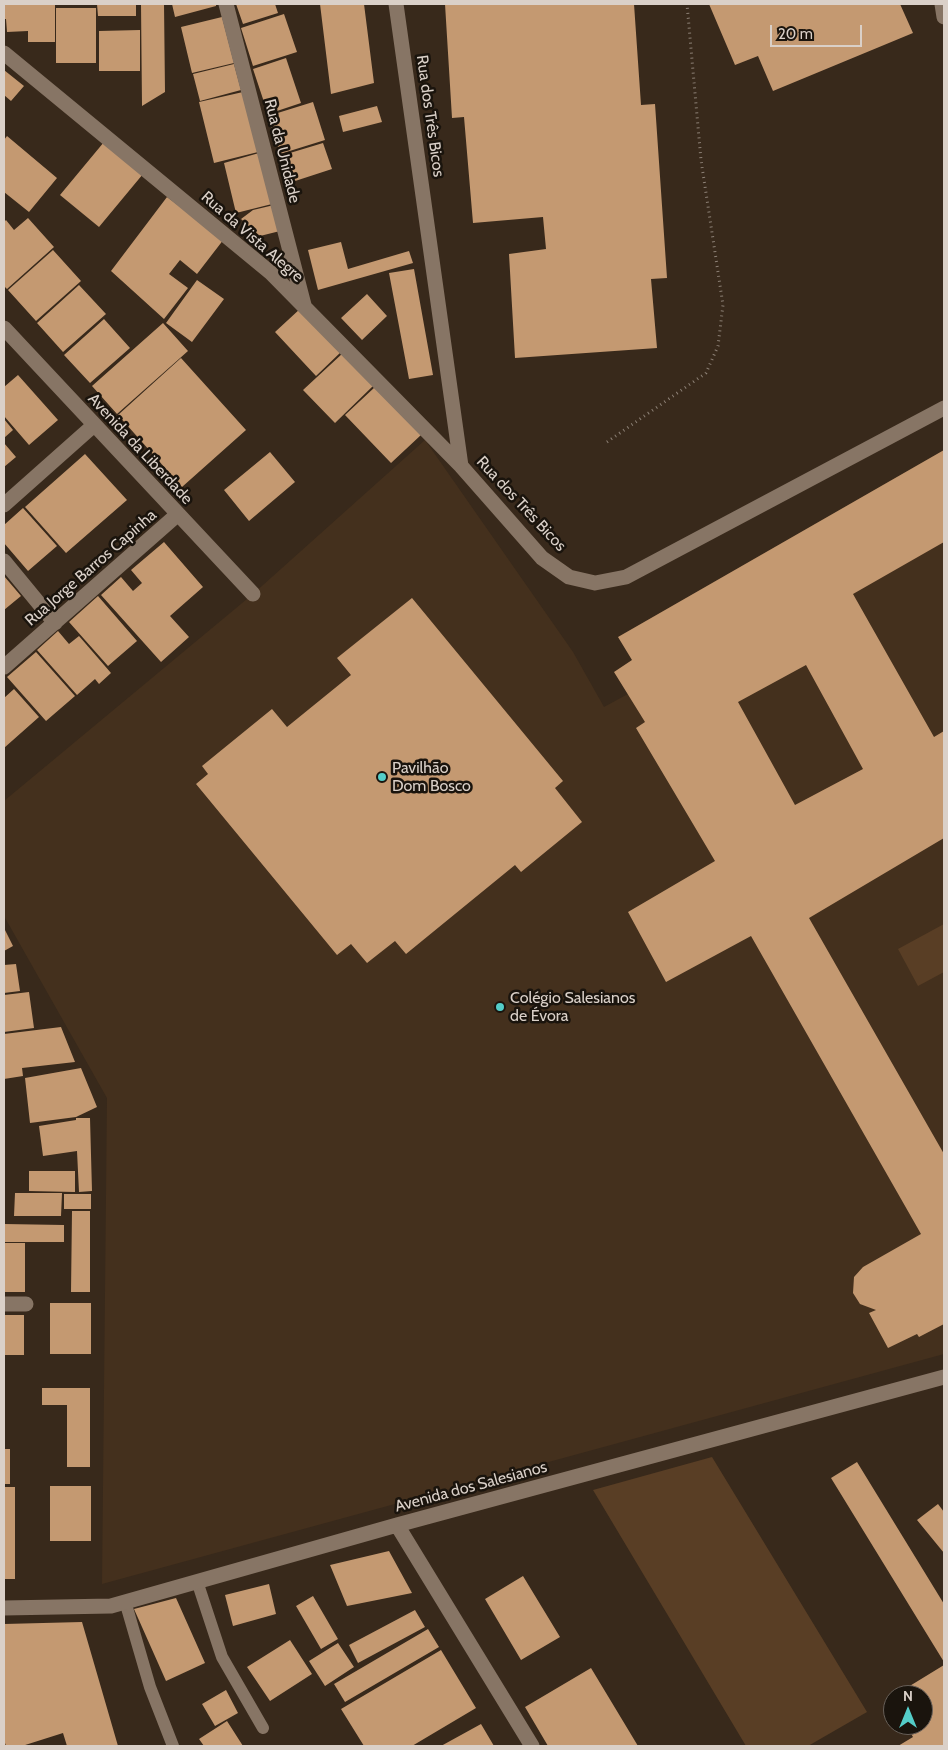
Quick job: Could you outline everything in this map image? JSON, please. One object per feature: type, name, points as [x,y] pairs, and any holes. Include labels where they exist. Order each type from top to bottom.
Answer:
[{"type":"street","name":"Rua da Unidade","points":[[226,4],[304,307]]},
{"type":"street","name":"Rua dos Três Bicos","points":[[396,4],[461,466],[542,558],[569,577],[595,583],[626,577],[944,408]]},
{"type":"street","points":[[942,4],[944,17]]},
{"type":"street","name":"Rua da Vista Alegre","points":[[4,53],[271,273],[461,466]]},
{"type":"street","name":"Avenida da Liberdade","points":[[4,330],[253,594]]},
{"type":"street","points":[[4,505],[94,425]]},
{"type":"street","name":"Rua Jorge Barros Capinha","points":[[4,668],[178,514]]},
{"type":"street","points":[[4,561],[55,623]]},
{"type":"street","points":[[4,1304],[26,1304]]},
{"type":"street","name":"Avenida dos Salesianos","points":[[4,1608],[111,1606],[397,1525],[944,1377]]},
{"type":"street","points":[[397,1525],[532,1746]]},
{"type":"lane","points":[[197,1581],[222,1657],[264,1728]]},
{"type":"lane","points":[[125,1601],[150,1687],[173,1746]]},
{"type":"path","points":[[607,442],[706,374],[718,346],[723,305],[702,160],[687,4]]},
{"type":"shaded area","name":"Colégio Salesianos de Évora","points":[[425,440],[573,652],[604,707],[628,694],[614,672],[632,660],[618,637],[944,450],[944,1354],[102,1584],[107,1098],[4,916],[4,801],[253,594]]},
{"type":"shaded area","points":[[944,924],[944,972],[918,986],[898,949]]},
{"type":"shaded area","points":[[712,1457],[867,1712],[808,1746],[746,1746],[593,1490]]},
{"type":"building","points":[[4,4],[55,4],[55,42],[28,42],[28,31],[7,32],[6,19],[4,19]]},
{"type":"building","points":[[97,4],[136,4],[136,16],[98,16]]},
{"type":"building","points":[[141,4],[164,4],[165,92],[142,106]]},
{"type":"building","points":[[172,4],[216,4],[216,6],[175,17]]},
{"type":"building","points":[[236,4],[275,4],[278,13],[243,24]]},
{"type":"building","points":[[320,4],[364,4],[374,83],[331,94]]},
{"type":"building","points":[[445,4],[634,4],[641,105],[655,104],[667,278],[651,279],[657,348],[515,358],[509,254],[546,249],[543,217],[473,223],[464,117],[452,118]]},
{"type":"building","points":[[709,4],[900,4],[913,33],[773,91],[758,56],[735,65]]},
{"type":"building","points":[[56,8],[96,8],[96,63],[56,63]]},
{"type":"building","points":[[284,14],[297,52],[253,66],[241,28]]},
{"type":"building","points":[[222,17],[234,63],[192,73],[181,27]]},
{"type":"building","points":[[140,30],[140,71],[99,71],[99,31]]},
{"type":"building","points":[[286,58],[301,103],[268,114],[253,69]]},
{"type":"building","points":[[234,64],[241,90],[200,101],[193,74]]},
{"type":"building","points":[[4,70],[24,86],[11,101],[4,95]]},
{"type":"building","points":[[243,92],[258,152],[214,163],[199,102]]},
{"type":"building","points":[[313,102],[325,140],[280,154],[268,116]]},
{"type":"building","points":[[377,106],[382,122],[343,132],[339,116]]},
{"type":"building","points":[[7,136],[57,178],[29,212],[4,192],[4,140]]},
{"type":"building","points":[[104,142],[143,174],[99,227],[60,195]]},
{"type":"building","points":[[323,143],[332,169],[289,183],[280,156]]},
{"type":"building","points":[[259,153],[272,204],[236,213],[224,163]]},
{"type":"building","points":[[167,197],[224,239],[197,274],[180,260],[169,274],[188,288],[164,319],[111,271]]},
{"type":"building","points":[[274,205],[280,231],[260,236],[241,219],[253,210]]},
{"type":"building","points":[[28,218],[54,247],[7,289],[4,286],[4,222],[6,220],[14,230]]},
{"type":"building","points":[[341,242],[348,269],[409,251],[413,263],[318,290],[308,250]]},
{"type":"building","points":[[53,250],[81,281],[36,321],[8,290]]},
{"type":"building","points":[[414,269],[433,375],[409,379],[389,273]]},
{"type":"building","points":[[197,280],[224,299],[192,342],[166,323]]},
{"type":"building","points":[[79,285],[106,314],[63,352],[37,323]]},
{"type":"building","points":[[367,294],[387,316],[362,340],[341,318]]},
{"type":"building","points":[[301,308],[342,351],[316,376],[275,332]]},
{"type":"building","points":[[104,319],[130,348],[90,383],[64,355]]},
{"type":"building","points":[[163,323],[188,351],[117,414],[92,386]]},
{"type":"building","points":[[343,353],[374,385],[335,423],[303,390]]},
{"type":"building","points":[[181,358],[246,430],[182,487],[118,415]]},
{"type":"building","points":[[18,375],[58,420],[29,445],[4,416],[4,387]]},
{"type":"building","points":[[375,387],[421,435],[391,463],[345,415]]},
{"type":"building","points":[[4,419],[13,430],[4,438]]},
{"type":"building","points":[[4,443],[16,457],[4,467]]},
{"type":"building","points":[[944,450],[944,542],[853,594],[934,737],[944,731],[944,838],[809,918],[944,1154],[944,1324],[919,1337],[917,1334],[888,1348],[869,1313],[876,1310],[860,1304],[853,1293],[854,1277],[863,1267],[921,1234],[751,936],[666,982],[628,912],[715,861],[636,728],[645,722],[614,672],[632,660],[618,637]],"holes":[[[806,665],[863,769],[795,805],[738,702]]]},
{"type":"building","points":[[270,452],[295,482],[249,521],[224,490]]},
{"type":"building","points":[[85,454],[127,500],[66,553],[25,507]]},
{"type":"building","points":[[23,508],[57,546],[28,571],[4,543],[4,525]]},
{"type":"building","points":[[164,542],[203,587],[170,616],[189,637],[161,662],[101,595],[121,577],[133,591],[142,583],[131,570]]},
{"type":"building","points":[[4,576],[21,596],[4,610]]},
{"type":"building","points":[[98,596],[137,641],[108,666],[69,622]]},
{"type":"building","name":"Pavilhão Dom Bosco","points":[[412,598],[563,781],[555,788],[582,822],[521,872],[515,865],[406,954],[395,941],[367,963],[351,944],[337,955],[196,784],[208,774],[202,766],[272,709],[287,727],[351,675],[337,658]]},
{"type":"building","points":[[58,631],[69,644],[79,636],[111,673],[99,684],[95,679],[77,695],[37,650]]},
{"type":"building","points":[[36,652],[75,696],[46,721],[7,677]]},
{"type":"building","points":[[14,689],[39,717],[4,748],[4,698]]},
{"type":"building","points":[[4,928],[13,946],[4,951]]},
{"type":"building","points":[[16,964],[20,991],[4,993],[4,965]]},
{"type":"building","points":[[29,992],[34,1028],[4,1032],[4,995]]},
{"type":"building","points":[[61,1027],[75,1062],[22,1068],[23,1076],[4,1079],[4,1034]]},
{"type":"building","points":[[81,1068],[97,1107],[76,1117],[30,1123],[25,1078]]},
{"type":"building","points":[[76,1118],[90,1118],[92,1191],[79,1192],[77,1151],[43,1156],[39,1126],[76,1120]]},
{"type":"building","points":[[29,1171],[75,1171],[75,1192],[29,1191]]},
{"type":"building","points":[[15,1193],[62,1193],[61,1216],[14,1216]]},
{"type":"building","points":[[64,1194],[91,1194],[91,1209],[64,1209]]},
{"type":"building","points":[[72,1211],[90,1211],[90,1292],[71,1292]]},
{"type":"building","points":[[4,1224],[64,1225],[64,1242],[4,1242]]},
{"type":"building","points":[[4,1243],[25,1243],[25,1292],[4,1292]]},
{"type":"building","points":[[50,1303],[91,1303],[91,1354],[50,1354]]},
{"type":"building","points":[[4,1315],[24,1315],[24,1355],[4,1355]]},
{"type":"building","points":[[42,1388],[90,1388],[90,1467],[67,1467],[67,1405],[42,1405]]},
{"type":"building","points":[[4,1449],[10,1449],[10,1484],[4,1484]]},
{"type":"building","points":[[857,1462],[944,1604],[944,1662],[831,1478]]},
{"type":"building","points":[[50,1486],[91,1486],[91,1541],[50,1541]]},
{"type":"building","points":[[4,1487],[15,1487],[15,1579],[4,1579]]},
{"type":"building","points":[[938,1504],[944,1512],[944,1553],[917,1520]]},
{"type":"building","points":[[389,1551],[412,1593],[347,1606],[330,1565]]},
{"type":"building","points":[[523,1576],[560,1637],[521,1660],[485,1599]]},
{"type":"building","points":[[269,1584],[276,1614],[233,1626],[225,1595]]},
{"type":"building","points":[[313,1596],[338,1639],[321,1649],[296,1606]]},
{"type":"building","points":[[176,1598],[205,1663],[166,1681],[134,1609]]},
{"type":"building","points":[[415,1610],[425,1627],[358,1663],[349,1645]]},
{"type":"building","points":[[82,1622],[118,1746],[67,1746],[63,1733],[22,1746],[6,1746],[4,1740],[4,1624]]},
{"type":"building","points":[[428,1629],[439,1647],[345,1702],[334,1684]]},
{"type":"building","points":[[290,1640],[312,1674],[270,1701],[247,1667]]},
{"type":"building","points":[[338,1643],[354,1667],[325,1686],[309,1661]]},
{"type":"building","points":[[441,1650],[476,1708],[412,1746],[364,1746],[341,1709]]},
{"type":"building","points":[[944,1665],[944,1746],[898,1746],[913,1737],[912,1735],[933,1735],[933,1685],[911,1685]]},
{"type":"building","points":[[591,1668],[638,1746],[548,1746],[525,1707]]},
{"type":"building","points":[[226,1690],[238,1713],[215,1726],[202,1704]]},
{"type":"building","points":[[227,1721],[243,1746],[204,1746],[199,1739]]},
{"type":"building","points":[[481,1724],[494,1746],[441,1746]]},
{"type":"place","name":"Pavilhão Dom Bosco","points":[[382,777]]},
{"type":"place","name":"Colégio Salesianos de Évora","points":[[500,1007]]}]
